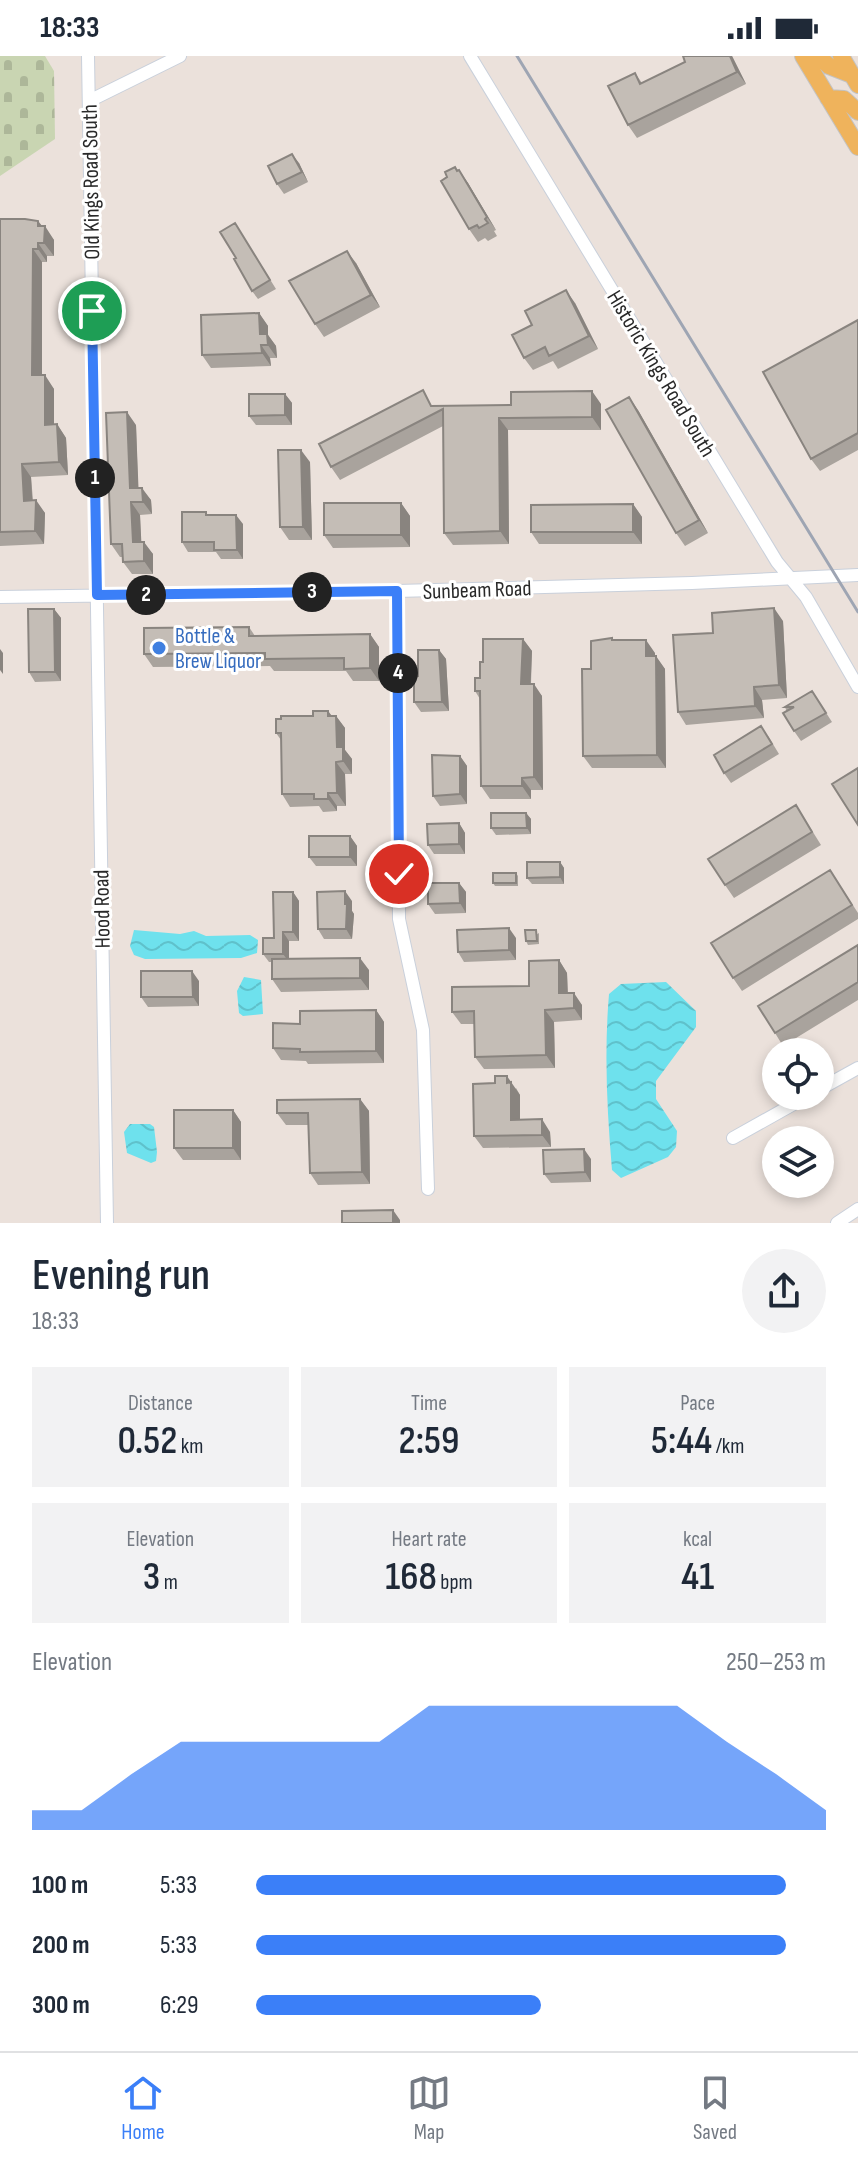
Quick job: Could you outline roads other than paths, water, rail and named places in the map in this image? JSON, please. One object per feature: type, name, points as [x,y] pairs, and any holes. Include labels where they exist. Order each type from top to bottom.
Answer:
[{"type":"main road","points":[[803,56],[858,147]]},
{"type":"main road","points":[[818,56],[829,66],[855,80]]},
{"type":"main road","points":[[841,56],[855,80]]},
{"type":"main road","points":[[828,98],[844,99],[858,112]]},
{"type":"street","name":"Old Kings Road South","points":[[88,56],[97,595]]},
{"type":"street","points":[[89,101],[131,83],[180,56]]},
{"type":"street","name":"Historic Kings Road South","points":[[470,56],[777,562],[806,597],[858,687]]},
{"type":"street","name":"Sunbeam Road","points":[[0,597],[397,591],[858,575]]},
{"type":"street","points":[[397,591],[399,919],[423,1030],[428,1189]]},
{"type":"street","name":"Hood Road","points":[[97,595],[107,1223]]},
{"type":"street","points":[[834,1081],[858,1068]]},
{"type":"street","points":[[733,1138],[783,1110]]},
{"type":"street","points":[[837,1223],[858,1209]]},
{"type":"water","points":[[134,930],[180,934],[194,931],[206,936],[250,935],[258,940],[257,953],[241,958],[145,959],[134,955],[130,946]]},
{"type":"water","points":[[244,977],[261,980],[263,1014],[243,1016],[239,1013],[237,991]]},
{"type":"water","points":[[666,982],[696,1011],[696,1027],[656,1081],[656,1099],[677,1131],[676,1147],[668,1157],[621,1178],[612,1170],[609,1125],[606,1060],[609,994],[621,984]]},
{"type":"water","points":[[130,1124],[150,1124],[154,1127],[156,1161],[151,1163],[127,1153],[124,1132]]},
{"type":"railway","points":[[517,56],[858,612]]},
{"type":"place","name":"Bottle & Brew Liquor","points":[[159,648]]}]
